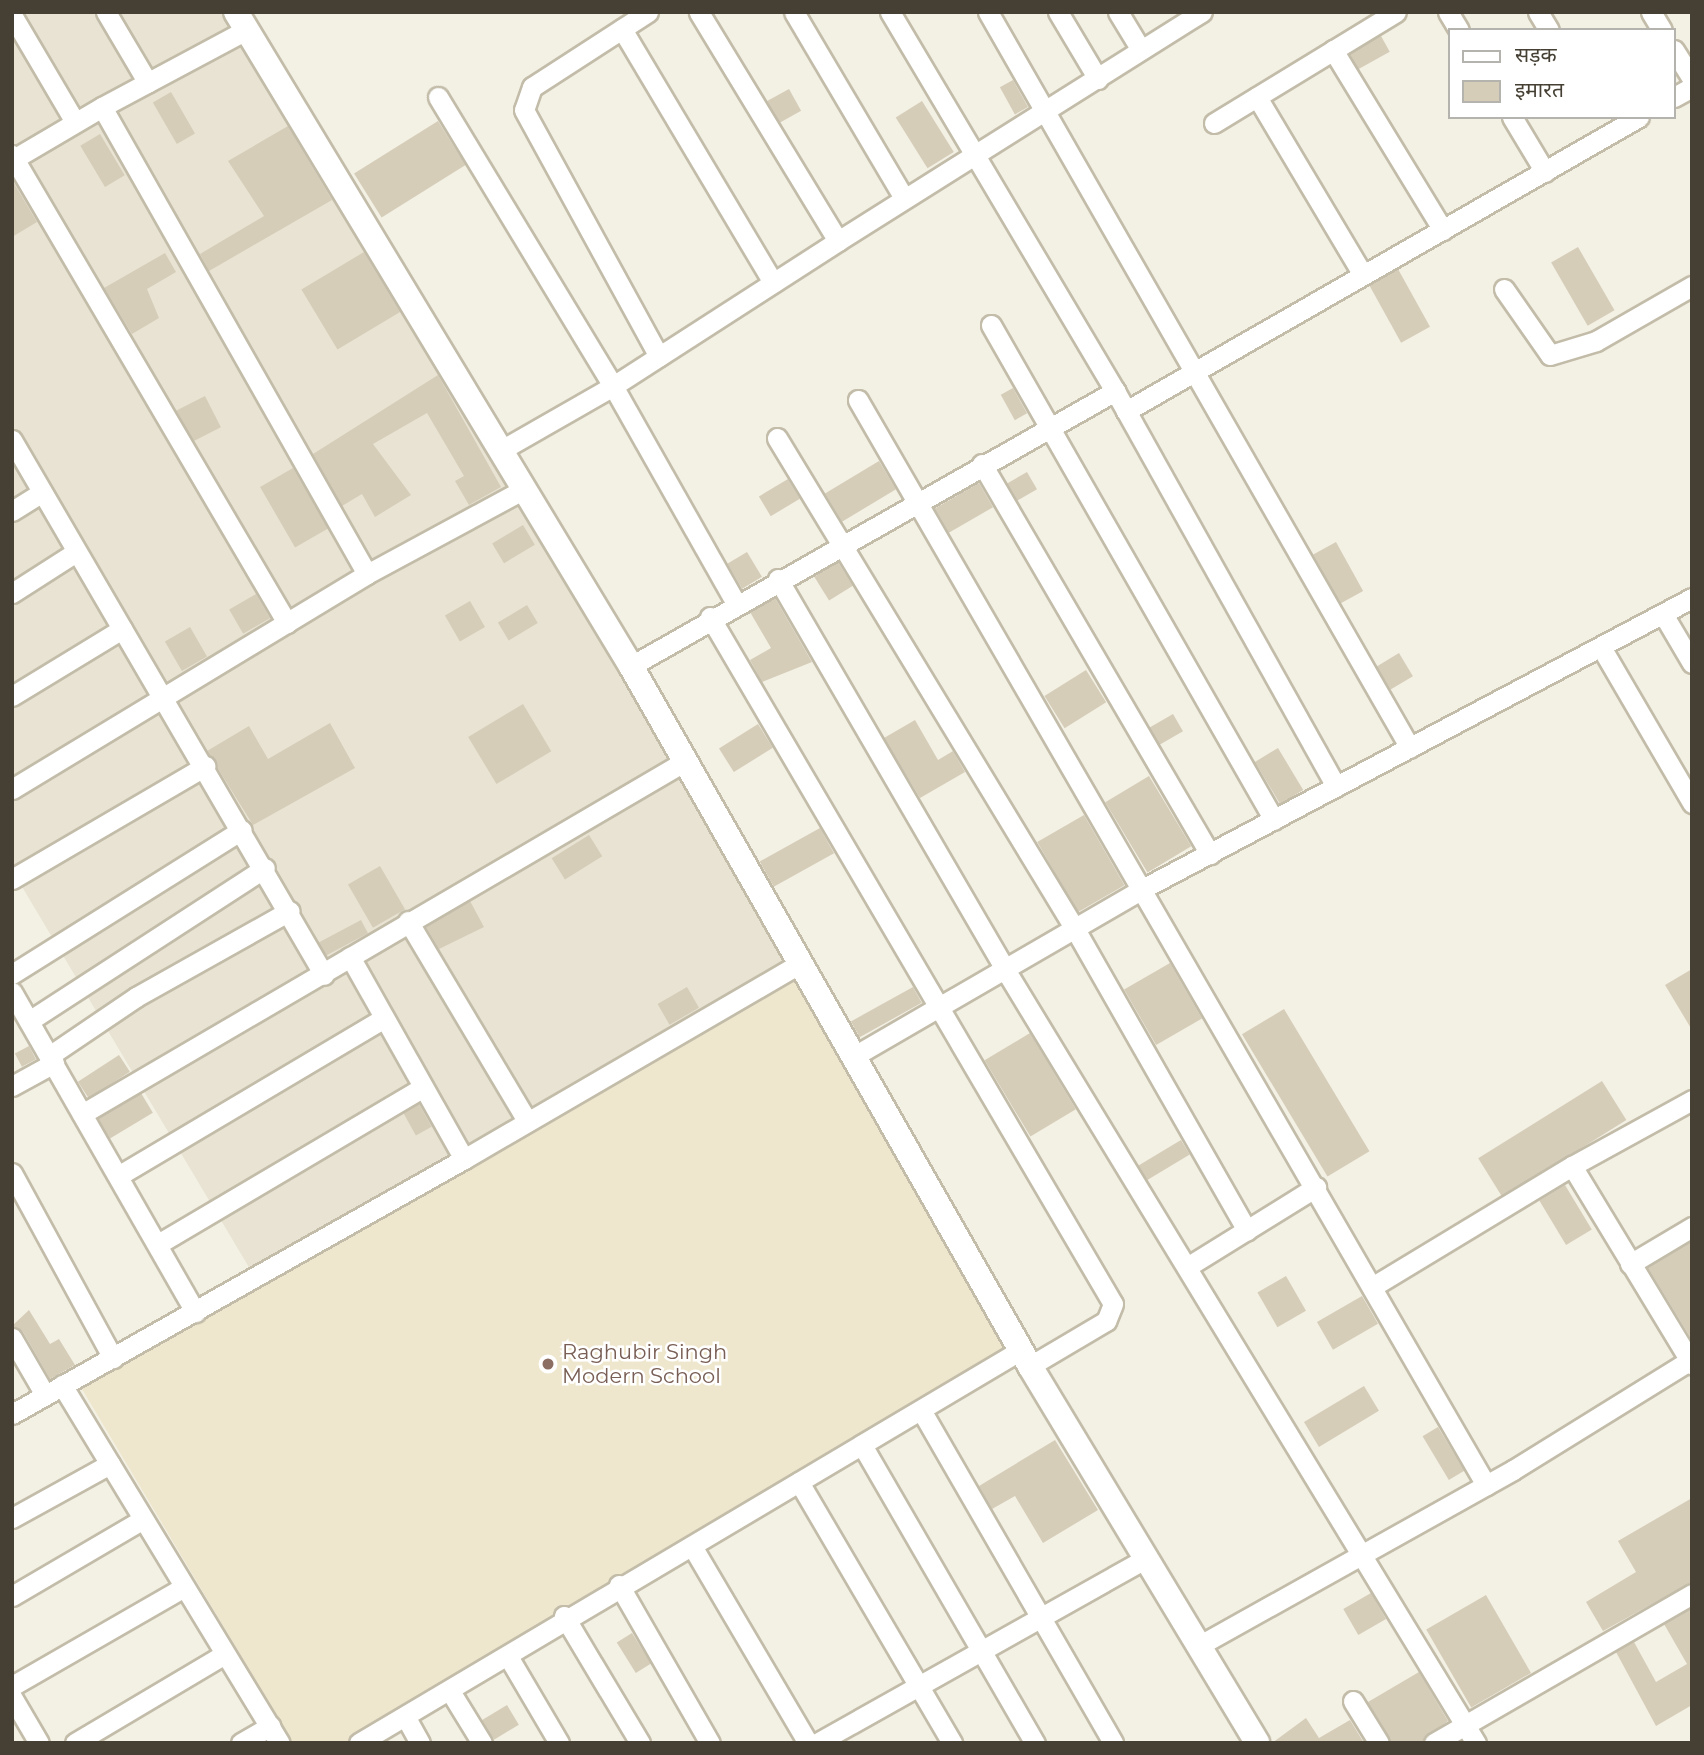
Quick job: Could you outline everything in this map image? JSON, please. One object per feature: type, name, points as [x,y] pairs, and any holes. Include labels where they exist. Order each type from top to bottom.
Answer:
[{"type":"street","points":[[106,12],[148,83]]},
{"type":"street","points":[[648,12],[532,87],[524,110],[659,357]]},
{"type":"street","points":[[699,12],[838,241]]},
{"type":"street","points":[[794,12],[904,198]]},
{"type":"street","points":[[890,12],[973,157],[1115,391],[1336,787]]},
{"type":"street","points":[[988,12],[1409,748]]},
{"type":"street","points":[[1058,12],[1098,79]]},
{"type":"street","points":[[1118,12],[1141,50]]},
{"type":"street","points":[[503,449],[613,386],[904,198],[1202,12]]},
{"type":"street","points":[[1214,123],[1396,12]]},
{"type":"street","points":[[1448,12],[1458,28]]},
{"type":"street","points":[[1538,12],[1548,28]]},
{"type":"street","points":[[1651,12],[1661,28]]},
{"type":"street","points":[[12,15],[75,122]]},
{"type":"street","points":[[287,623],[13,158],[148,83],[241,21],[503,449],[524,489],[631,666],[682,763],[856,1055],[1026,1358],[1257,1743]]},
{"type":"street","points":[[622,29],[773,282]]},
{"type":"street","points":[[1333,50],[1443,230]]},
{"type":"street","points":[[1676,53],[1692,79]]},
{"type":"street","points":[[1676,96],[1692,86]]},
{"type":"street","points":[[438,97],[613,386],[735,603]]},
{"type":"street","points":[[1256,97],[1363,275]]},
{"type":"street","points":[[102,107],[368,574]]},
{"type":"street","points":[[1513,119],[1545,172]]},
{"type":"street","points":[[1126,411],[1545,172],[1608,125],[1631,119]]},
{"type":"street","points":[[1504,289],[1550,355],[1596,341],[1692,286]]},
{"type":"street","points":[[991,325],[1274,820]]},
{"type":"street","points":[[631,666],[710,617],[1115,391]]},
{"type":"street","points":[[858,400],[1144,888],[1486,1485]]},
{"type":"street","points":[[777,438],[839,545],[1075,929],[1247,1230]]},
{"type":"street","points":[[12,440],[122,629],[167,697],[324,975]]},
{"type":"street","points":[[982,464],[1210,854]]},
{"type":"street","points":[[12,789],[368,574],[524,489]]},
{"type":"street","points":[[12,511],[41,493]]},
{"type":"street","points":[[12,593],[76,552]]},
{"type":"street","points":[[778,579],[1006,971],[1476,1743]]},
{"type":"street","points":[[856,1055],[942,1010],[1144,888],[1692,598]]},
{"type":"street","points":[[1663,614],[1692,663]]},
{"type":"street","points":[[359,1743],[509,1658],[564,1616],[692,1546],[921,1410],[1106,1321],[1112,1304],[710,617]]},
{"type":"street","points":[[12,696],[122,629]]},
{"type":"street","points":[[1601,648],[1692,803]]},
{"type":"street","points":[[82,1114],[324,975],[408,921],[682,763]]},
{"type":"street","points":[[12,879],[205,766]]},
{"type":"street","points":[[12,974],[242,830]]},
{"type":"street","points":[[29,1021],[265,868]]},
{"type":"street","points":[[12,1086],[136,997],[289,911]]},
{"type":"street","points":[[408,921],[527,1121]]},
{"type":"street","points":[[349,957],[464,1159]]},
{"type":"street","points":[[12,1414],[464,1159],[802,962]]},
{"type":"street","points":[[12,992],[195,1312]]},
{"type":"street","points":[[118,1176],[384,1018]]},
{"type":"street","points":[[158,1244],[423,1087]]},
{"type":"street","points":[[1372,1287],[1572,1166],[1692,1100]]},
{"type":"street","points":[[1200,1646],[1486,1485],[1691,1361],[1572,1166]]},
{"type":"street","points":[[12,1173],[113,1358]]},
{"type":"street","points":[[1187,1267],[1315,1188]]},
{"type":"street","points":[[1630,1264],[1692,1227]]},
{"type":"street","points":[[12,1338],[45,1395]]},
{"type":"street","points":[[62,1385],[275,1734],[241,1743]]},
{"type":"street","points":[[921,1410],[1113,1743]]},
{"type":"street","points":[[862,1445],[1035,1743]]},
{"type":"street","points":[[12,1518],[110,1464]]},
{"type":"street","points":[[799,1482],[952,1743]]},
{"type":"street","points":[[12,1596],[142,1519]]},
{"type":"street","points":[[692,1546],[808,1743]]},
{"type":"street","points":[[817,1743],[980,1647],[1147,1558]]},
{"type":"street","points":[[619,1585],[710,1743]]},
{"type":"street","points":[[12,1686],[184,1587]]},
{"type":"street","points":[[1434,1743],[1692,1594]]},
{"type":"street","points":[[564,1616],[640,1743]]},
{"type":"street","points":[[75,1743],[225,1654]]},
{"type":"street","points":[[509,1658],[559,1743]]},
{"type":"street","points":[[450,1691],[482,1743]]},
{"type":"street","points":[[12,1697],[39,1743]]},
{"type":"street","points":[[1353,1701],[1379,1743]]},
{"type":"street","points":[[405,1716],[420,1743]]},
{"type":"shaded area","points":[[12,12],[229,12],[793,970],[259,1284],[18,880],[12,883]]},
{"type":"shaded area","name":"Raghubir Singh Modern School","points":[[793,970],[1014,1345],[344,1743],[293,1743],[79,1384]]},
{"type":"building","points":[[1381,36],[1390,52],[1358,69],[1350,53]]},
{"type":"building","points":[[1013,80],[1028,107],[1015,114],[1000,87]]},
{"type":"building","points":[[789,89],[801,111],[779,123],[767,101]]},
{"type":"building","points":[[171,92],[195,134],[177,144],[153,102]]},
{"type":"building","points":[[922,101],[954,152],[928,168],[896,117]]},
{"type":"building","points":[[438,121],[466,165],[382,218],[354,173]]},
{"type":"building","points":[[288,126],[332,200],[209,271],[200,254],[264,216],[228,161]]},
{"type":"building","points":[[100,134],[125,175],[105,187],[80,146]]},
{"type":"building","points":[[12,180],[37,222],[12,237]]},
{"type":"building","points":[[1578,247],[1614,310],[1588,326],[1551,262]]},
{"type":"building","points":[[364,252],[400,312],[337,350],[301,290]]},
{"type":"building","points":[[165,253],[176,272],[147,289],[159,318],[132,334],[104,288]]},
{"type":"building","points":[[1398,269],[1430,327],[1401,343],[1369,285]]},
{"type":"building","points":[[438,375],[501,487],[469,505],[455,481],[464,476],[427,413],[373,444],[411,495],[375,517],[362,494],[342,506],[313,454]]},
{"type":"building","points":[[1013,388],[1027,413],[1015,420],[1001,395]]},
{"type":"building","points":[[205,396],[221,427],[192,442],[176,411]]},
{"type":"building","points":[[879,461],[896,489],[842,522],[825,493]]},
{"type":"building","points":[[293,468],[328,529],[295,548],[260,487]]},
{"type":"building","points":[[1027,472],[1037,489],[1017,501],[1007,484]]},
{"type":"building","points":[[788,479],[800,499],[771,516],[759,497]]},
{"type":"building","points":[[979,483],[993,507],[949,533],[935,508]]},
{"type":"building","points":[[523,525],[535,545],[504,563],[492,544]]},
{"type":"building","points":[[1336,542],[1363,591],[1340,604],[1313,555]]},
{"type":"building","points":[[747,552],[762,577],[742,589],[727,564]]},
{"type":"building","points":[[838,562],[853,586],[829,601],[814,577]]},
{"type":"building","points":[[256,594],[270,618],[243,634],[229,610]]},
{"type":"building","points":[[775,598],[812,662],[762,682],[750,660],[771,648],[750,612]]},
{"type":"building","points":[[470,601],[485,627],[460,641],[445,616]]},
{"type":"building","points":[[527,605],[538,623],[509,641],[498,623]]},
{"type":"building","points":[[190,627],[207,656],[182,671],[165,642]]},
{"type":"building","points":[[1399,653],[1413,676],[1391,690],[1377,666]]},
{"type":"building","points":[[1086,670],[1106,702],[1065,728],[1044,696]]},
{"type":"building","points":[[523,704],[551,751],[496,784],[468,737]]},
{"type":"building","points":[[1173,714],[1183,731],[1160,745],[1150,728]]},
{"type":"building","points":[[915,720],[938,760],[953,751],[965,772],[920,798],[884,738]]},
{"type":"building","points":[[330,723],[355,768],[253,825],[207,751],[249,726],[268,759]]},
{"type":"building","points":[[758,724],[773,748],[734,772],[719,748]]},
{"type":"building","points":[[1278,748],[1303,790],[1280,804],[1255,762]]},
{"type":"building","points":[[1149,776],[1191,846],[1148,873],[1105,802]]},
{"type":"building","points":[[1084,815],[1124,885],[1078,912],[1037,842]]},
{"type":"building","points":[[820,828],[834,853],[774,887],[760,861]]},
{"type":"building","points":[[589,835],[602,856],[565,880],[552,858]]},
{"type":"building","points":[[380,866],[405,909],[373,928],[348,884]]},
{"type":"building","points":[[470,901],[484,927],[439,949],[426,927]]},
{"type":"building","points":[[361,920],[368,933],[326,956],[319,943]]},
{"type":"building","points":[[1170,963],[1202,1018],[1156,1045],[1124,989]]},
{"type":"building","points":[[1692,969],[1692,1030],[1665,985]]},
{"type":"building","points":[[687,987],[699,1008],[670,1025],[658,1004]]},
{"type":"building","points":[[913,987],[922,1003],[860,1037],[851,1021]]},
{"type":"building","points":[[1284,1009],[1369,1151],[1327,1177],[1242,1034]]},
{"type":"building","points":[[1030,1033],[1076,1109],[1030,1137],[985,1060]]},
{"type":"building","points":[[29,1046],[36,1059],[22,1067],[15,1054]]},
{"type":"building","points":[[119,1055],[130,1072],[89,1098],[78,1082]]},
{"type":"building","points":[[1602,1081],[1626,1120],[1503,1197],[1478,1158]]},
{"type":"building","points":[[141,1093],[153,1113],[110,1138],[98,1119]]},
{"type":"building","points":[[419,1104],[432,1127],[416,1135],[403,1113]]},
{"type":"building","points":[[1181,1140],[1190,1155],[1147,1180],[1138,1166]]},
{"type":"building","points":[[1565,1185],[1592,1230],[1566,1245],[1539,1200]]},
{"type":"building","points":[[1692,1241],[1692,1340],[1648,1268]]},
{"type":"building","points":[[1286,1276],[1306,1311],[1277,1327],[1257,1292]]},
{"type":"building","points":[[1362,1296],[1378,1324],[1333,1350],[1317,1322]]},
{"type":"building","points":[[29,1310],[50,1344],[59,1339],[75,1365],[50,1379],[23,1332],[12,1326]]},
{"type":"building","points":[[1364,1386],[1379,1411],[1319,1447],[1304,1422]]},
{"type":"building","points":[[1438,1427],[1464,1471],[1449,1480],[1423,1436]]},
{"type":"building","points":[[1055,1440],[1098,1510],[1043,1543],[1015,1496],[992,1509],[979,1486]]},
{"type":"building","points":[[1692,1498],[1692,1582],[1603,1631],[1586,1602],[1636,1572],[1618,1541]]},
{"type":"building","points":[[1371,1593],[1386,1619],[1358,1635],[1343,1609]]},
{"type":"building","points":[[1486,1595],[1531,1673],[1471,1707],[1426,1629]]},
{"type":"building","points":[[1692,1608],[1692,1705],[1656,1726],[1616,1652],[1634,1642],[1656,1682],[1687,1664],[1664,1624]]},
{"type":"building","points":[[632,1633],[651,1664],[636,1673],[617,1643]]},
{"type":"building","points":[[1419,1672],[1448,1721],[1421,1743],[1391,1743],[1368,1702]]},
{"type":"building","points":[[507,1705],[519,1725],[494,1740],[482,1720]]},
{"type":"building","points":[[1306,1718],[1319,1738],[1350,1720],[1364,1743],[1272,1743]]},
{"type":"place","name":"Raghubir Singh Modern School","points":[[548,1364]]}]
